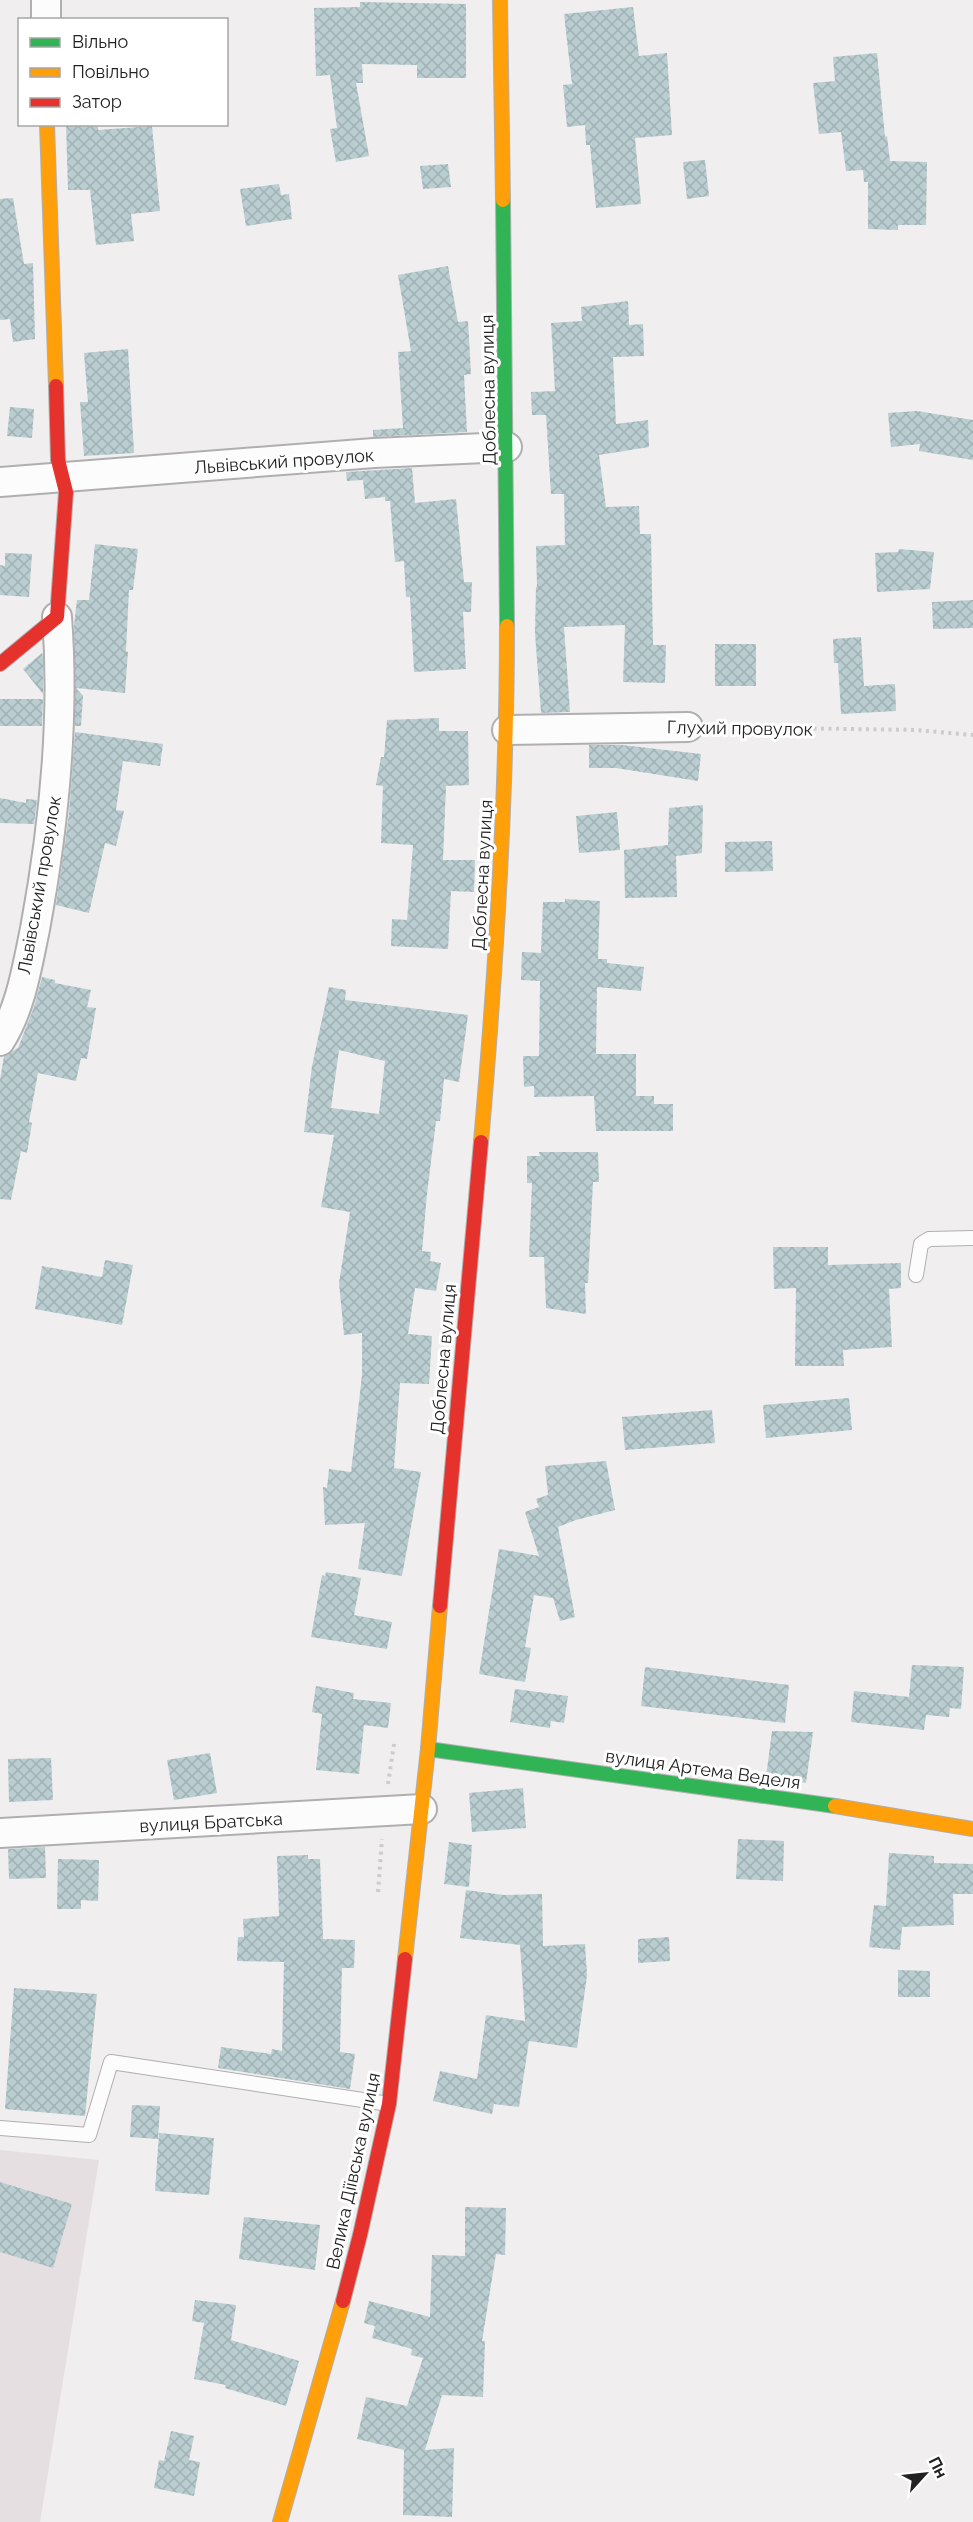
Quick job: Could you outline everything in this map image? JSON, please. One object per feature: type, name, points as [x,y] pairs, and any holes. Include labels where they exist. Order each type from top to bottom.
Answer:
[{"type":"street","points":[[46,0],[46,18]]},
{"type":"street","name":"Доблесна вулиця","points":[[428,1749],[493,1007],[507,730],[507,447],[500,0]]},
{"type":"street","name":"Львівський провулок","points":[[0,1041],[12,1022],[29,959],[42,889],[57,775],[61,673],[57,617],[66,492],[58,460],[47,126]]},
{"type":"street","name":"Львівський провулок","points":[[0,482],[374,453],[507,447]]},
{"type":"street","points":[[0,664],[57,617]]},
{"type":"street","name":"Глухий провулок","points":[[507,730],[688,727]]},
{"type":"street","name":"Велика Діївська вулиця","points":[[280,2522],[324,2371],[360,2235],[389,2104],[428,1749]]},
{"type":"street","name":"вулиця Артема Веделя","points":[[428,1749],[894,1814],[973,1829]]},
{"type":"street","name":"вулиця Братська","points":[[0,1833],[422,1809]]},
{"type":"lane","points":[[916,1275],[921,1244],[935,1239],[973,1238]]},
{"type":"lane","points":[[0,2128],[88,2135],[111,2062],[389,2104]]},
{"type":"path","name":"Глухий провулок","points":[[688,727],[915,730],[973,735]]},
{"type":"path","points":[[377,1903],[384,1811],[394,1743]]},
{"type":"shaded area","points":[[0,2150],[99,2160],[40,2522],[0,2522]]},
{"type":"building","points":[[360,2],[466,4],[466,78],[417,78],[417,65],[362,64],[363,83],[356,83],[369,156],[336,162],[330,129],[337,128],[330,75],[316,76],[314,8],[360,7]]},
{"type":"building","points":[[633,7],[639,56],[667,53],[672,135],[635,138],[641,204],[596,208],[590,145],[586,145],[585,125],[567,127],[563,85],[572,84],[564,14]]},
{"type":"building","points":[[877,53],[885,137],[887,136],[890,161],[927,162],[926,225],[898,225],[898,230],[868,229],[868,182],[864,182],[863,170],[846,171],[841,132],[819,134],[813,83],[835,81],[833,57]]},
{"type":"building","points":[[66,126],[98,126],[98,130],[152,126],[160,211],[131,214],[134,241],[96,245],[90,190],[68,190]]},
{"type":"building","points":[[705,160],[709,196],[687,199],[683,162]]},
{"type":"building","points":[[448,164],[451,187],[423,189],[420,166]]},
{"type":"building","points":[[279,184],[281,195],[289,194],[292,219],[246,226],[240,189]]},
{"type":"building","points":[[13,198],[24,264],[33,263],[35,339],[13,342],[10,319],[0,320],[0,199]]},
{"type":"building","points":[[448,266],[458,322],[468,321],[471,374],[464,375],[467,432],[373,437],[373,430],[403,428],[398,352],[411,351],[398,275]]},
{"type":"building","points":[[628,301],[629,325],[643,324],[644,356],[613,357],[616,424],[648,420],[649,447],[599,455],[606,507],[639,506],[640,534],[651,534],[653,645],[666,645],[665,683],[623,682],[625,625],[564,627],[570,712],[541,713],[535,633],[536,546],[565,545],[564,494],[551,494],[546,415],[532,415],[531,392],[555,391],[551,323],[582,321],[581,307]]},
{"type":"building","points":[[128,349],[134,453],[84,456],[80,402],[88,402],[84,353]]},
{"type":"building","points":[[10,407],[34,409],[32,438],[7,436]]},
{"type":"building","points":[[917,411],[973,420],[973,460],[919,451],[920,444],[891,447],[888,413]]},
{"type":"building","points":[[412,468],[415,503],[456,499],[464,582],[472,582],[471,612],[463,612],[466,669],[414,672],[410,597],[406,597],[404,561],[395,562],[390,501],[385,501],[385,497],[365,499],[363,480],[347,481],[346,472]]},
{"type":"building","points":[[95,544],[138,549],[133,590],[129,590],[125,693],[76,688],[83,696],[81,726],[75,726],[74,625],[77,600],[89,600]]},
{"type":"building","points":[[899,549],[934,552],[930,589],[877,592],[875,553],[898,552]]},
{"type":"building","points":[[5,553],[32,554],[29,597],[0,595],[0,565],[5,566]]},
{"type":"building","points":[[973,600],[973,628],[933,629],[932,602]]},
{"type":"building","points":[[861,637],[864,686],[895,684],[896,711],[841,714],[838,663],[834,663],[833,639]]},
{"type":"building","points":[[715,644],[756,644],[756,686],[715,686]]},
{"type":"building","points":[[42,653],[43,657],[43,694],[23,669]]},
{"type":"building","points":[[0,699],[43,699],[42,726],[0,726]]},
{"type":"building","points":[[439,718],[439,731],[468,731],[469,785],[446,786],[443,860],[475,860],[474,892],[451,891],[448,949],[391,946],[392,919],[407,920],[413,845],[381,843],[383,786],[376,785],[381,757],[384,757],[387,720]]},
{"type":"building","points":[[75,732],[163,744],[160,766],[123,761],[116,810],[124,811],[116,846],[105,843],[89,913],[56,905],[69,814]]},
{"type":"building","points":[[589,745],[622,745],[701,754],[698,781],[616,768],[589,768]]},
{"type":"building","points":[[0,798],[26,803],[26,799],[37,800],[34,824],[0,823]]},
{"type":"building","points":[[703,805],[702,853],[676,856],[677,897],[625,898],[624,850],[668,845],[669,808]]},
{"type":"building","points":[[617,812],[620,850],[579,853],[576,816]]},
{"type":"building","points":[[772,841],[773,871],[725,872],[725,842]]},
{"type":"building","points":[[565,899],[600,901],[598,959],[607,959],[607,963],[644,967],[641,991],[597,987],[596,1054],[636,1054],[636,1096],[654,1096],[654,1104],[673,1104],[673,1131],[596,1131],[594,1096],[534,1097],[534,1086],[524,1087],[523,1056],[539,1056],[540,981],[521,980],[522,952],[541,953],[543,902],[565,902]]},
{"type":"building","points":[[42,977],[55,980],[55,983],[91,990],[87,1007],[96,1008],[87,1059],[81,1058],[76,1081],[38,1073],[29,1122],[32,1123],[27,1153],[21,1151],[11,1200],[0,1199],[0,1080],[4,1056],[18,1048],[34,1007]]},
{"type":"building","points":[[329,987],[346,990],[345,1000],[468,1015],[459,1082],[444,1079],[440,1121],[436,1121],[427,1194],[422,1251],[431,1252],[430,1261],[441,1263],[436,1291],[415,1288],[408,1334],[432,1336],[429,1384],[400,1383],[394,1468],[421,1472],[402,1576],[358,1569],[365,1523],[325,1525],[323,1487],[327,1488],[329,1469],[351,1472],[362,1375],[362,1333],[344,1335],[339,1283],[350,1212],[321,1207],[334,1135],[304,1132],[312,1066]],"holes":[[[339,1050],[385,1061],[379,1114],[331,1108]]]},
{"type":"building","points":[[539,1152],[598,1152],[599,1182],[593,1182],[588,1283],[585,1283],[586,1314],[546,1308],[544,1257],[529,1257],[532,1183],[527,1183],[527,1156],[540,1156]]},
{"type":"building","points":[[773,1247],[828,1247],[828,1265],[901,1263],[901,1288],[889,1289],[892,1347],[843,1350],[844,1366],[795,1366],[796,1288],[774,1289]]},
{"type":"building","points":[[105,1260],[133,1265],[122,1325],[35,1309],[42,1266],[102,1277]]},
{"type":"building","points":[[849,1398],[852,1430],[766,1438],[763,1405]]},
{"type":"building","points":[[712,1410],[715,1443],[625,1450],[622,1417]]},
{"type":"building","points":[[606,1461],[615,1510],[558,1527],[575,1617],[560,1621],[553,1598],[534,1595],[525,1647],[531,1648],[525,1682],[479,1674],[499,1549],[539,1556],[525,1512],[539,1507],[536,1499],[548,1495],[545,1466]]},
{"type":"building","points":[[326,1572],[361,1578],[354,1615],[392,1622],[387,1649],[311,1637],[322,1575],[325,1576]]},
{"type":"building","points":[[912,1665],[964,1667],[961,1709],[950,1708],[949,1717],[926,1715],[924,1730],[851,1722],[854,1691],[909,1697]]},
{"type":"building","points":[[645,1667],[789,1685],[785,1723],[641,1706]]},
{"type":"building","points":[[316,1686],[354,1693],[353,1699],[391,1703],[388,1728],[364,1725],[359,1774],[316,1770],[322,1714],[312,1712]]},
{"type":"building","points":[[515,1689],[568,1696],[564,1723],[551,1721],[550,1728],[510,1722]]},
{"type":"building","points":[[772,1731],[813,1732],[806,1783],[766,1777]]},
{"type":"building","points":[[210,1753],[217,1793],[174,1800],[167,1760]]},
{"type":"building","points":[[51,1758],[53,1800],[9,1802],[8,1759]]},
{"type":"building","points":[[523,1788],[526,1828],[472,1832],[469,1793]]},
{"type":"building","points":[[738,1839],[784,1841],[783,1881],[736,1879]]},
{"type":"building","points":[[449,1842],[472,1845],[469,1887],[444,1884]]},
{"type":"building","points":[[45,1847],[46,1878],[9,1879],[8,1849]]},
{"type":"building","points":[[889,1853],[934,1856],[934,1863],[973,1864],[973,1894],[953,1894],[954,1925],[902,1927],[900,1950],[869,1947],[874,1905],[886,1906]]},
{"type":"building","points":[[308,1855],[308,1859],[320,1859],[323,1939],[355,1940],[354,1968],[342,1968],[340,2052],[355,2054],[350,2089],[218,2068],[221,2047],[271,2054],[272,2049],[282,2051],[284,1962],[237,1961],[238,1937],[244,1937],[243,1919],[279,1916],[277,1856]]},
{"type":"building","points":[[58,1859],[99,1860],[98,1901],[81,1900],[81,1909],[57,1909]]},
{"type":"building","points":[[466,1890],[504,1895],[542,1894],[543,1946],[585,1944],[587,1975],[577,2048],[529,2041],[519,2107],[494,2104],[492,2114],[433,2101],[440,2071],[477,2079],[486,2015],[525,2021],[520,1945],[460,1938]]},
{"type":"building","points":[[669,1937],[670,1961],[638,1963],[638,1939]]},
{"type":"building","points":[[898,1970],[930,1971],[930,1997],[898,1997]]},
{"type":"building","points":[[14,1988],[97,1994],[85,2116],[5,2109]]},
{"type":"building","points":[[132,2105],[160,2106],[158,2139],[130,2137]]},
{"type":"building","points":[[159,2133],[214,2138],[209,2195],[155,2191]]},
{"type":"building","points":[[0,2182],[72,2204],[53,2268],[0,2252]]},
{"type":"building","points":[[465,2207],[506,2208],[505,2255],[496,2254],[482,2341],[485,2341],[483,2397],[442,2395],[425,2450],[454,2448],[452,2517],[403,2515],[404,2450],[357,2439],[366,2397],[407,2406],[423,2358],[411,2355],[412,2349],[372,2338],[375,2326],[364,2323],[369,2301],[430,2317],[432,2255],[465,2256]]},
{"type":"building","points":[[244,2217],[320,2225],[315,2270],[239,2259]]},
{"type":"building","points":[[195,2300],[236,2305],[231,2340],[299,2361],[286,2406],[225,2388],[226,2385],[194,2379],[204,2323],[192,2321]]},
{"type":"building","points":[[171,2431],[194,2436],[189,2460],[200,2462],[194,2496],[154,2488],[159,2460],[164,2461]]},
{"type":"traffic: fast","points":[[503,200],[507,626]]},
{"type":"traffic: fast","points":[[428,1749],[835,1806]]},
{"type":"traffic: slow","points":[[500,0],[503,200]]},
{"type":"traffic: slow","points":[[47,126],[56,386]]},
{"type":"traffic: slow","points":[[481,1142],[500,884],[507,626]]},
{"type":"traffic: slow","points":[[405,1959],[428,1749],[440,1606]]},
{"type":"traffic: slow","points":[[835,1806],[973,1829]]},
{"type":"traffic: slow","points":[[280,2522],[343,2301]]},
{"type":"traffic: jam","points":[[0,664],[57,617],[66,492],[58,460],[56,386]]},
{"type":"traffic: jam","points":[[440,1606],[481,1142]]},
{"type":"traffic: jam","points":[[343,2301],[389,2104],[405,1959]]}]
